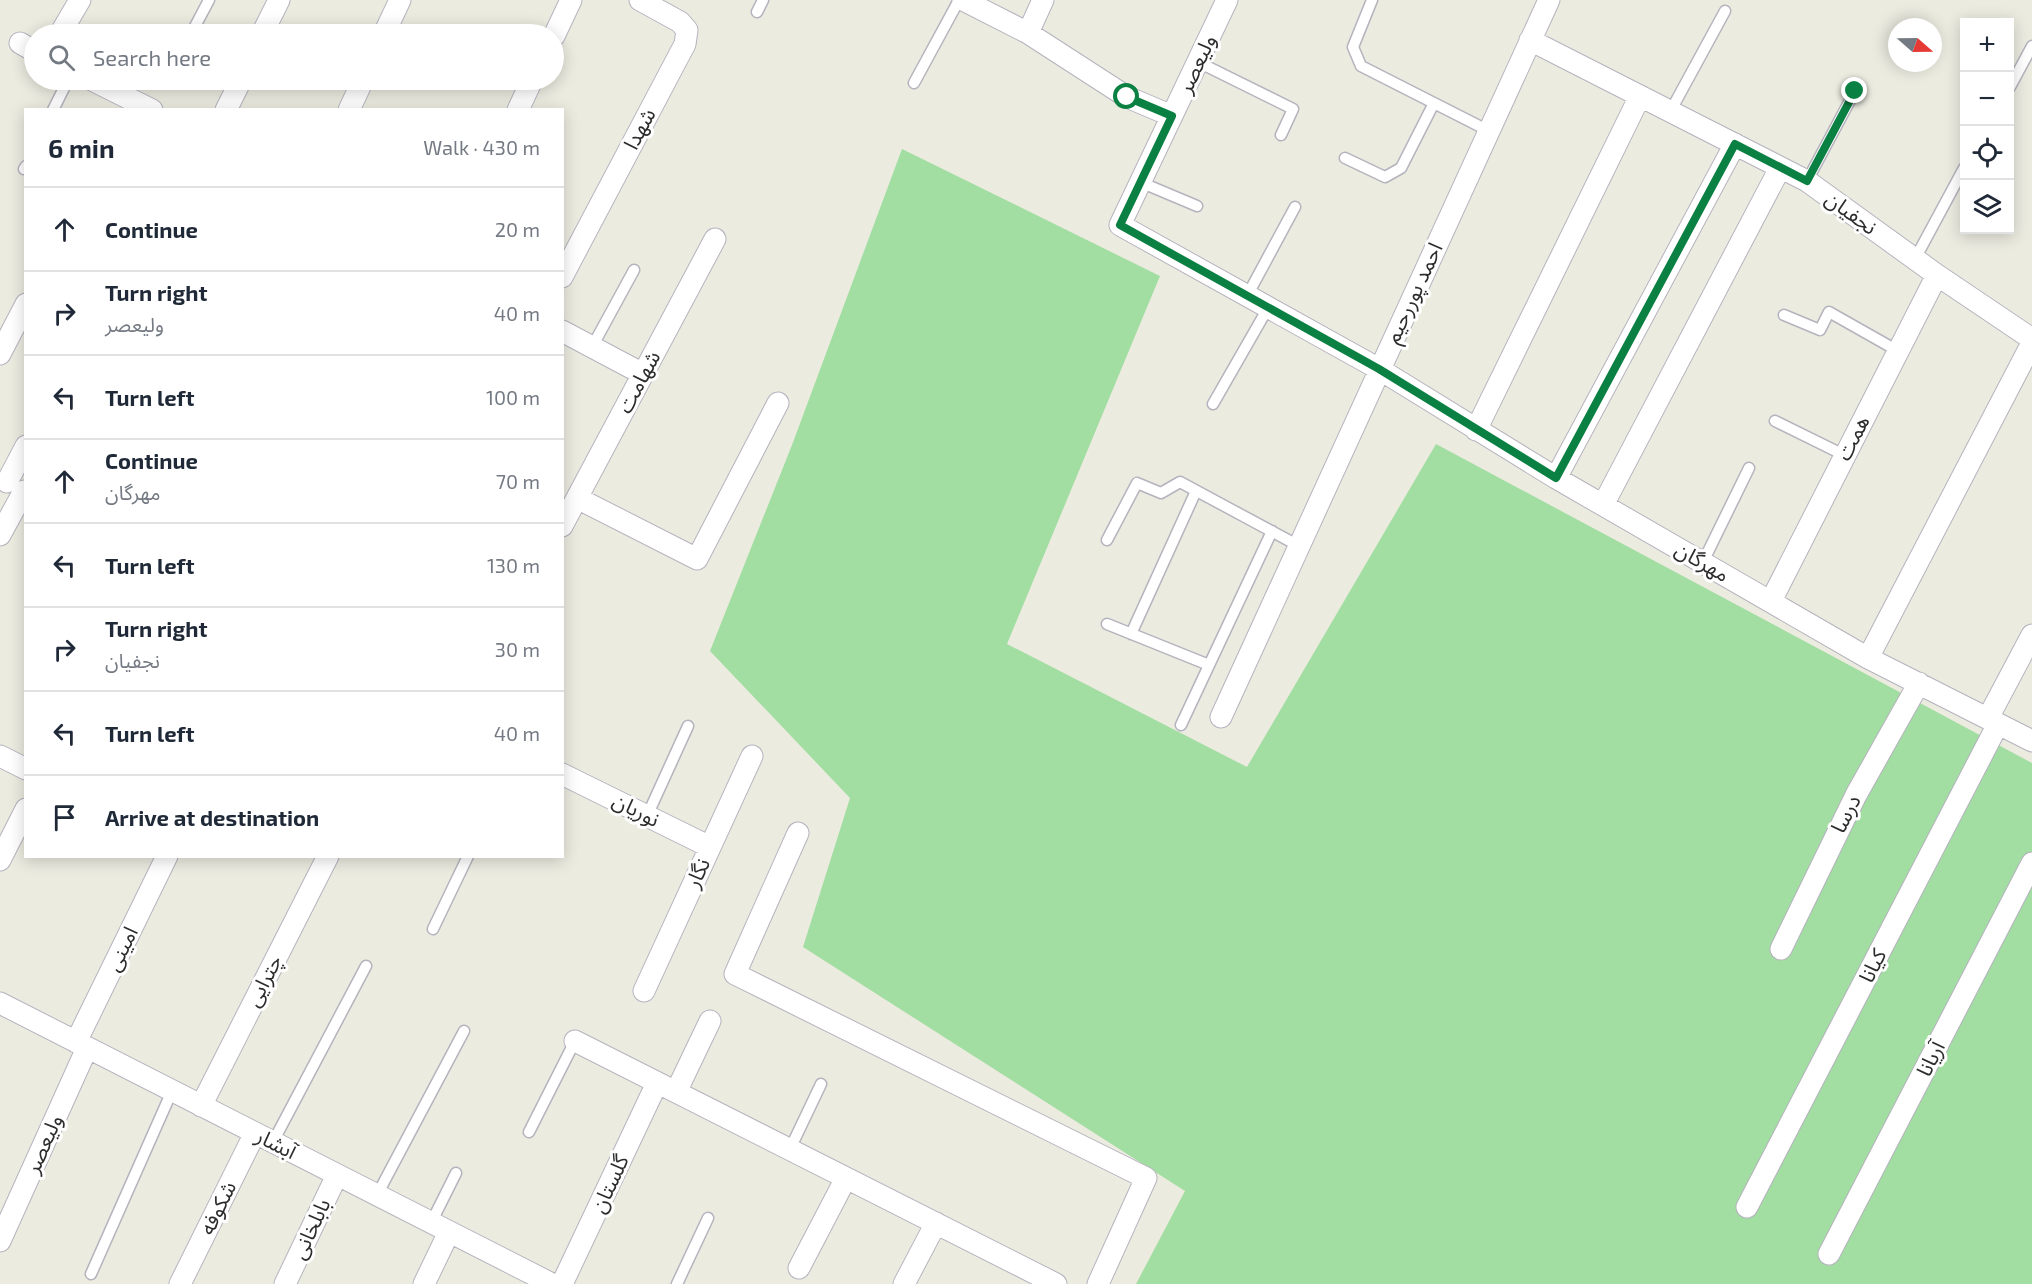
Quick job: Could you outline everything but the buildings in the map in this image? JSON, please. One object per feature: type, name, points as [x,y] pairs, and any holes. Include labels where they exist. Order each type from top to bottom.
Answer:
[{"type":"street","points":[[66,24],[80,0]]},
{"type":"street","points":[[267,24],[279,0]]},
{"type":"street","points":[[389,24],[400,0]]},
{"type":"street","points":[[560,24],[571,0]]},
{"type":"street","name":"شهدا","points":[[564,273],[685,44],[687,30],[680,22],[640,0]]},
{"type":"street","points":[[961,0],[1028,33],[1127,97],[1172,116]]},
{"type":"street","points":[[1028,33],[1043,0]]},
{"type":"street","name":"ولیعصر","points":[[1120,225],[1227,0]]},
{"type":"street","name":"احمد پوررحیم","points":[[1221,717],[1549,0]]},
{"type":"street","name":"نجفیان","points":[[1530,40],[1807,181],[2032,341]]},
{"type":"street","points":[[112,90],[148,108]]},
{"type":"street","points":[[227,108],[236,90]]},
{"type":"street","points":[[350,108],[358,90]]},
{"type":"street","points":[[519,108],[527,90]]},
{"type":"street","points":[[1476,430],[1640,96]]},
{"type":"street","points":[[1556,478],[1735,144]]},
{"type":"street","points":[[1603,505],[1780,168]]},
{"type":"street","name":"مهرگان","points":[[1120,225],[1379,369],[1556,478],[1868,658],[2032,741]]},
{"type":"street","name":"شهامت","points":[[564,522],[715,239]]},
{"type":"street","name":"همت","points":[[1771,601],[1937,275]]},
{"type":"street","points":[[0,354],[24,308]]},
{"type":"street","points":[[564,332],[643,374]]},
{"type":"street","points":[[1868,658],[2032,341]]},
{"type":"street","points":[[577,498],[697,559],[778,403]]},
{"type":"street","points":[[0,535],[24,452]]},
{"type":"street","name":"کیانا","points":[[1747,1207],[1993,721],[2032,635]]},
{"type":"street","name":"درسا","points":[[1781,949],[1856,795],[1919,683]]},
{"type":"street","points":[[0,756],[24,768]]},
{"type":"street","name":"نگار","points":[[644,991],[752,756]]},
{"type":"street","name":"نوریان","points":[[564,775],[710,848]]},
{"type":"street","points":[[0,860],[24,813]]},
{"type":"street","points":[[798,832],[735,974],[1146,1178],[1098,1284]]},
{"type":"street","name":"امینی","points":[[82,1045],[166,858]]},
{"type":"street","name":"چترایی","points":[[201,1106],[327,858]]},
{"type":"street","name":"آریانا","points":[[1829,1254],[2032,863]]},
{"type":"street","name":"آبشار","points":[[0,1003],[440,1227],[523,1278],[552,1284]]},
{"type":"street","name":"گلستان","points":[[562,1284],[666,1088],[710,1021]]},
{"type":"street","points":[[575,1041],[1056,1284]]},
{"type":"street","name":"ولیعصر","points":[[0,1240],[82,1045]]},
{"type":"street","name":"شکوفه","points":[[180,1284],[264,1138]]},
{"type":"street","name":"بابلخانی","points":[[285,1284],[337,1175]]},
{"type":"street","points":[[799,1268],[846,1178]]},
{"type":"street","points":[[904,1284],[936,1223]]},
{"type":"street","points":[[424,1284],[440,1227]]},
{"type":"lane","points":[[196,24],[208,0]]},
{"type":"lane","points":[[757,12],[763,0]]},
{"type":"lane","points":[[914,83],[961,0]]},
{"type":"lane","points":[[1372,0],[1353,47],[1361,66],[1489,131]]},
{"type":"lane","points":[[1670,111],[1725,11]]},
{"type":"lane","points":[[2014,80],[2032,46]]},
{"type":"lane","points":[[1198,62],[1293,110],[1281,135]]},
{"type":"lane","points":[[54,108],[63,90]]},
{"type":"lane","points":[[1807,181],[1855,91]]},
{"type":"lane","points":[[1345,158],[1385,177],[1401,168],[1434,103]]},
{"type":"lane","points":[[1915,259],[1960,177]]},
{"type":"lane","points":[[1140,182],[1197,206]]},
{"type":"lane","points":[[1247,296],[1295,207]]},
{"type":"lane","points":[[592,347],[634,270]]},
{"type":"lane","points":[[1214,404],[1268,308]]},
{"type":"lane","points":[[1784,315],[1820,330],[1829,312],[1898,351]]},
{"type":"lane","points":[[1775,421],[1844,455]]},
{"type":"lane","points":[[1703,562],[1749,468]]},
{"type":"lane","points":[[1107,540],[1137,483],[1161,493],[1180,482],[1299,546]]},
{"type":"lane","points":[[1131,634],[1196,491]]},
{"type":"lane","points":[[1181,725],[1272,531]]},
{"type":"lane","points":[[1107,624],[1209,665]]},
{"type":"lane","points":[[647,816],[688,726]]},
{"type":"lane","points":[[433,929],[467,858]]},
{"type":"lane","points":[[264,1138],[366,966]]},
{"type":"lane","points":[[377,1195],[464,1031]]},
{"type":"lane","points":[[529,1132],[575,1041]]},
{"type":"lane","points":[[790,1149],[821,1084]]},
{"type":"lane","points":[[91,1274],[172,1091]]},
{"type":"lane","points":[[440,1227],[456,1173]]},
{"type":"lane","points":[[677,1284],[708,1218]]},
{"type":"green space","points":[[902,149],[1160,276],[1007,644],[1247,767],[1436,444],[2032,763],[2032,1284],[1136,1284],[1185,1191],[803,947],[850,798],[710,651],[792,445]]},
{"type":"route","points":[[1127,97],[1172,116],[1120,225],[1379,369],[1556,478],[1735,144],[1807,181],[1855,91]]}]
